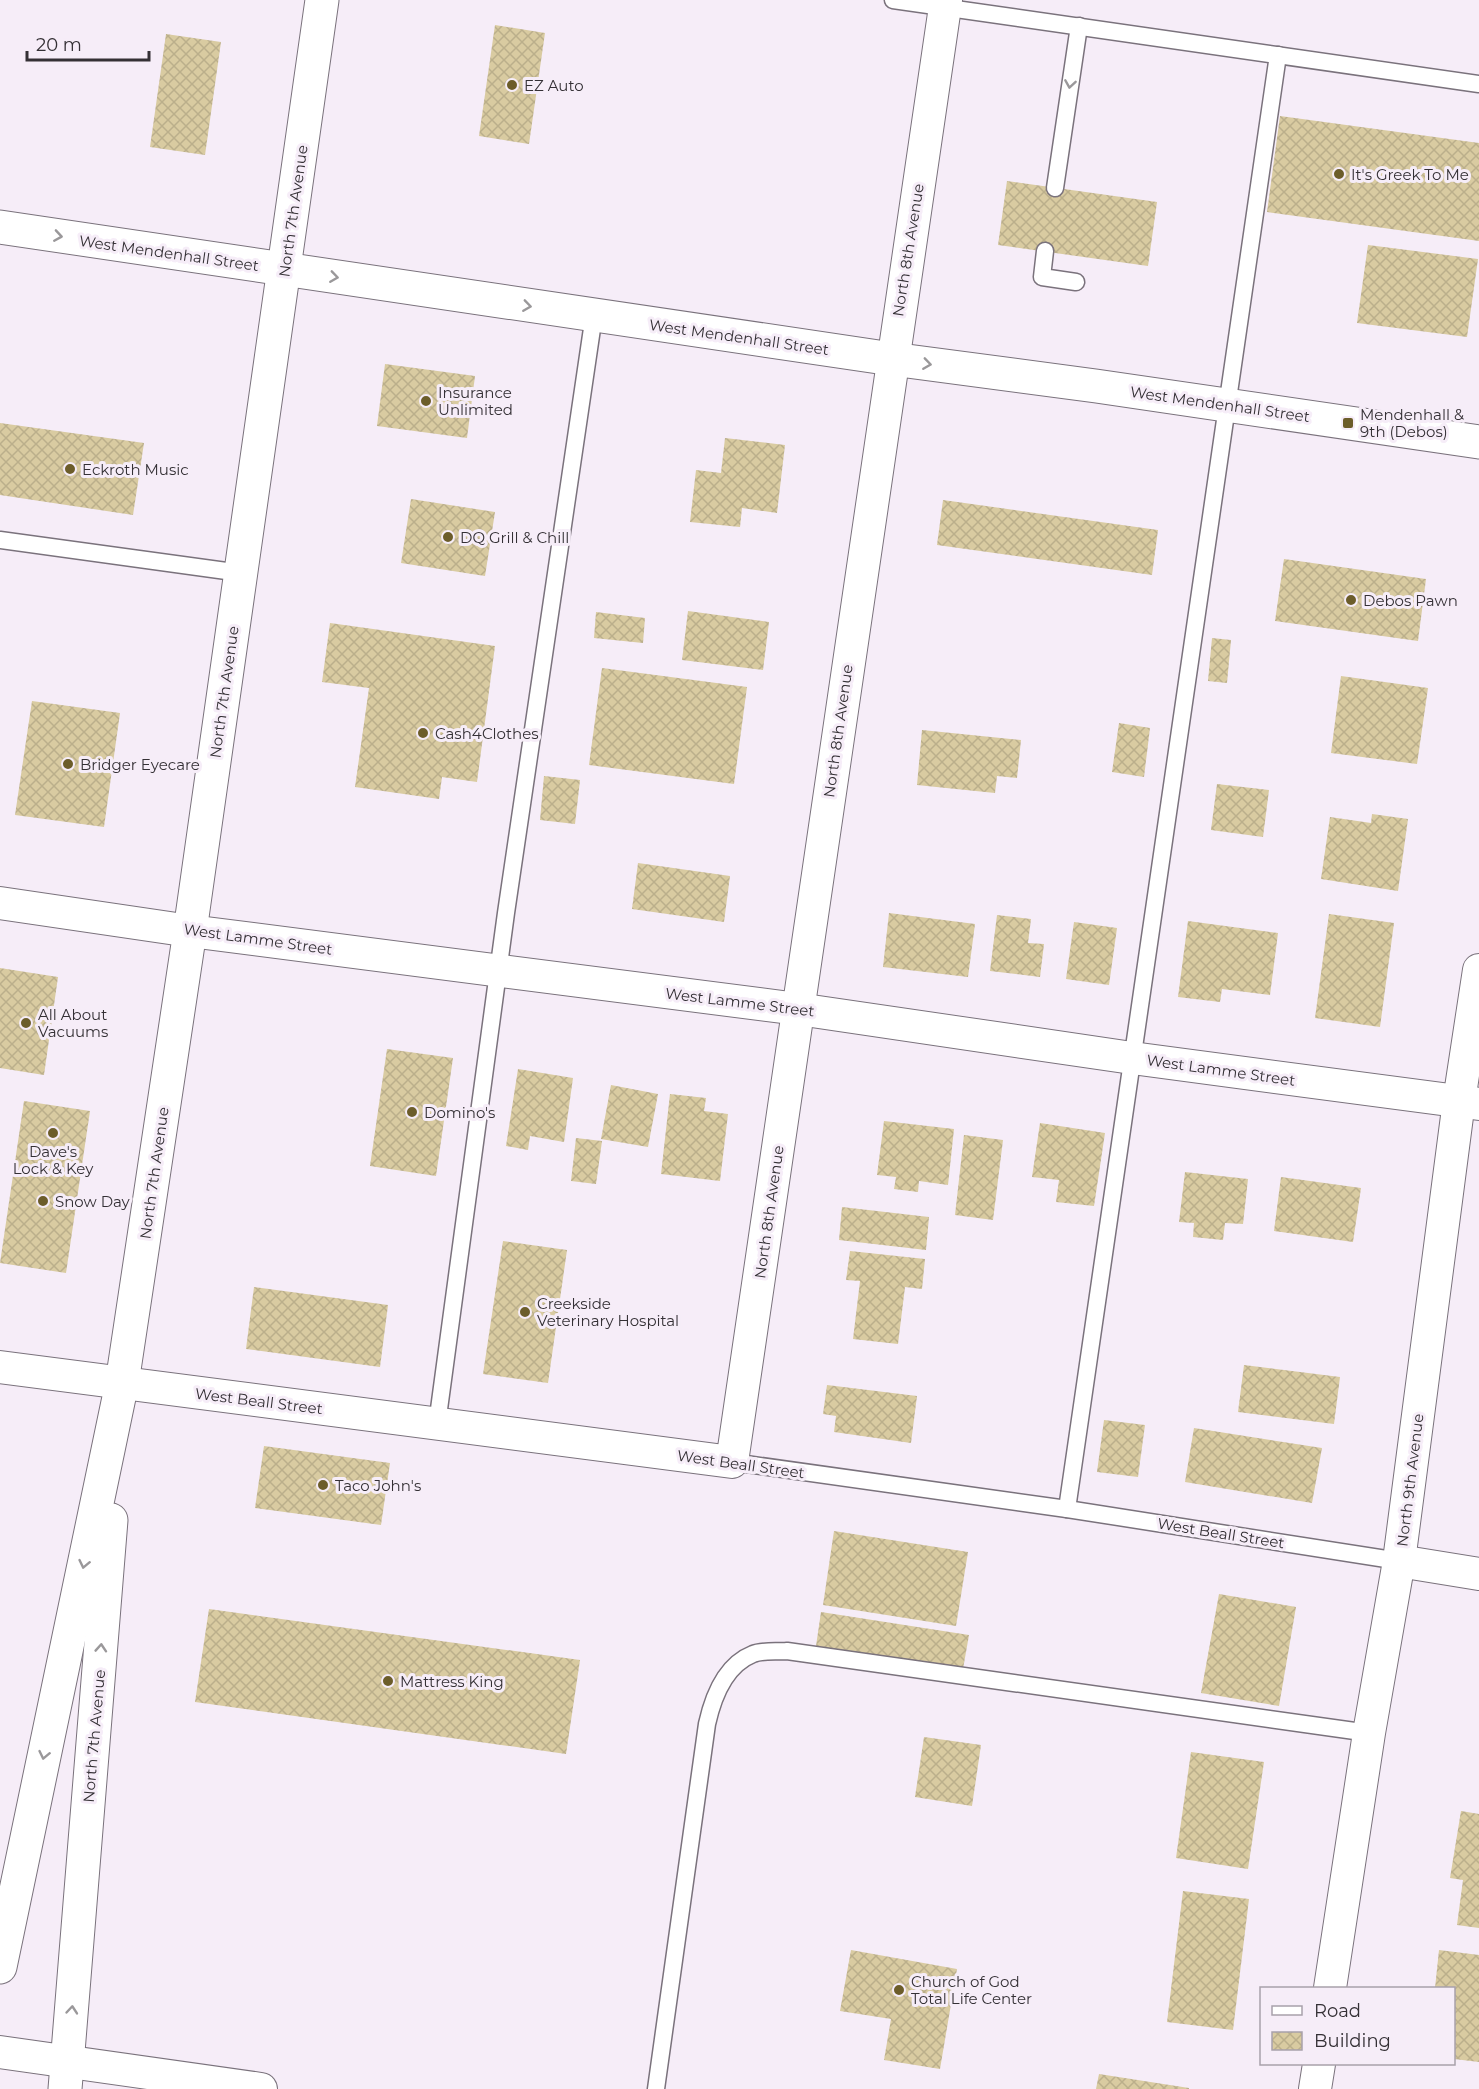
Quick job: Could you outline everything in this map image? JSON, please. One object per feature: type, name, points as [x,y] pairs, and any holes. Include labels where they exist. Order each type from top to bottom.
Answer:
[{"type":"main road","name":"North 7th Avenue","points":[[0,1967],[122,1383],[190,931],[322,0]]},
{"type":"main road","name":"West Mendenhall Street","points":[[0,227],[892,359],[1096,386],[1479,442]]},
{"type":"main road","name":"North 7th Avenue","points":[[66,2075],[122,1383]]},
{"type":"street","name":"North 8th Avenue","points":[[732,1462],[945,4]]},
{"type":"street","name":"West Lamme Street","points":[[0,903],[190,931],[798,1009],[1132,1058],[1469,1103]]},
{"type":"street","name":"North 9th Avenue","points":[[1330,1987],[1369,1733],[1399,1561],[1469,1103],[1479,970]]},
{"type":"street","name":"West Beall Street","points":[[0,1367],[732,1462]]},
{"type":"street","name":"West Beall Street","points":[[1399,1561],[1479,1574]]},
{"type":"street","points":[[0,2052],[66,2075],[261,2089]]},
{"type":"street","points":[[1315,2089],[1319,2065]]},
{"type":"lane","points":[[893,0],[945,4],[1079,26],[1479,84]]},
{"type":"lane","points":[[1055,188],[1079,26]]},
{"type":"lane","points":[[1068,1509],[1278,55]]},
{"type":"lane","points":[[1045,251],[1042,277],[1076,282]]},
{"type":"lane","points":[[437,1424],[498,970],[594,315]]},
{"type":"lane","points":[[0,540],[241,573]]},
{"type":"lane","name":"West Beall Street","points":[[732,1462],[1068,1509],[1399,1561]]},
{"type":"lane","points":[[656,2089],[712,1701],[737,1662],[754,1653],[798,1653],[1369,1733]]},
{"type":"building","name":"EZ Auto","points":[[495,25],[545,33],[529,144],[479,136]]},
{"type":"building","points":[[166,34],[221,42],[205,155],[150,147]]},
{"type":"building","points":[[1280,116],[1479,143],[1479,241],[1267,212]]},
{"type":"building","points":[[1007,181],[1157,202],[1148,266],[998,245]]},
{"type":"building","points":[[1368,245],[1478,259],[1467,337],[1357,323]]},
{"type":"building","name":"Insurance Unlimited","points":[[385,364],[475,376],[467,438],[377,426]]},
{"type":"building","name":"Eckroth Music","points":[[0,423],[144,443],[133,515],[0,495]]},
{"type":"building","points":[[725,438],[785,445],[777,513],[742,508],[740,527],[690,522],[696,470],[721,473]]},
{"type":"building","name":"DQ Grill & Chill","points":[[411,499],[495,512],[485,576],[401,563]]},
{"type":"building","points":[[943,500],[1158,530],[1152,575],[937,545]]},
{"type":"building","name":"Debos Pawn","points":[[1284,559],[1426,579],[1418,641],[1275,621]]},
{"type":"building","points":[[688,611],[769,622],[763,670],[682,660]]},
{"type":"building","points":[[596,612],[645,618],[643,643],[594,638]]},
{"type":"building","name":"Cash4Clothes","points":[[330,623],[495,646],[477,782],[442,777],[439,799],[355,787],[369,688],[322,682]]},
{"type":"building","points":[[1212,638],[1231,640],[1227,683],[1208,681]]},
{"type":"building","points":[[602,668],[747,687],[734,784],[589,765]]},
{"type":"building","points":[[1341,676],[1428,688],[1417,764],[1331,753]]},
{"type":"building","name":"Bridger Eyecare","points":[[32,701],[120,713],[104,827],[15,815]]},
{"type":"building","points":[[1119,723],[1150,728],[1144,777],[1112,772]]},
{"type":"building","points":[[922,730],[1021,740],[1017,778],[997,776],[995,793],[917,785]]},
{"type":"building","points":[[544,776],[580,780],[575,824],[540,820]]},
{"type":"building","points":[[1217,784],[1269,790],[1263,837],[1211,830]]},
{"type":"building","points":[[1372,814],[1408,819],[1398,891],[1321,879],[1330,817],[1371,823]]},
{"type":"building","points":[[638,863],[730,876],[724,922],[632,909]]},
{"type":"building","points":[[889,913],[975,924],[968,977],[883,967]]},
{"type":"building","points":[[1329,914],[1394,923],[1380,1027],[1315,1018]]},
{"type":"building","points":[[997,915],[1031,919],[1028,943],[1044,944],[1040,977],[990,971]]},
{"type":"building","points":[[1188,921],[1278,933],[1270,995],[1222,989],[1220,1002],[1178,997]]},
{"type":"building","points":[[1074,922],[1117,928],[1109,985],[1066,979]]},
{"type":"building","name":"All About Vacuums","points":[[0,968],[58,977],[44,1075],[0,1068]]},
{"type":"building","name":"Domino's","points":[[387,1049],[453,1058],[436,1176],[370,1166]]},
{"type":"building","points":[[518,1069],[573,1078],[564,1142],[530,1136],[528,1150],[506,1146]]},
{"type":"building","points":[[611,1085],[658,1094],[648,1147],[601,1139]]},
{"type":"building","points":[[670,1094],[706,1098],[704,1111],[728,1114],[720,1181],[661,1174]]},
{"type":"building","points":[[24,1101],[90,1111],[66,1273],[0,1263]]},
{"type":"building","points":[[884,1121],[954,1129],[948,1185],[919,1181],[918,1192],[894,1189],[896,1177],[877,1175]]},
{"type":"building","points":[[1040,1123],[1105,1133],[1094,1206],[1056,1202],[1059,1180],[1032,1177]]},
{"type":"building","points":[[964,1135],[1003,1140],[993,1220],[955,1215]]},
{"type":"building","points":[[576,1138],[602,1141],[596,1184],[571,1181]]},
{"type":"building","points":[[1185,1172],[1248,1179],[1243,1224],[1225,1223],[1223,1240],[1193,1237],[1194,1223],[1179,1222]]},
{"type":"building","points":[[1281,1177],[1361,1188],[1353,1242],[1274,1231]]},
{"type":"building","points":[[842,1207],[929,1217],[926,1250],[839,1240]]},
{"type":"building","name":"Creekside Veterinary Hospital","points":[[503,1241],[567,1250],[548,1383],[483,1374]]},
{"type":"building","points":[[850,1251],[925,1259],[922,1289],[905,1287],[898,1344],[853,1339],[860,1281],[846,1280]]},
{"type":"building","points":[[254,1287],[388,1305],[380,1367],[246,1349]]},
{"type":"building","points":[[1244,1365],[1340,1377],[1334,1424],[1238,1412]]},
{"type":"building","points":[[827,1385],[917,1396],[911,1443],[834,1432],[836,1416],[823,1414]]},
{"type":"building","points":[[1104,1420],[1145,1425],[1138,1477],[1097,1472]]},
{"type":"building","points":[[1194,1428],[1322,1448],[1312,1503],[1185,1482]]},
{"type":"building","name":"Taco John's","points":[[264,1446],[390,1463],[381,1525],[255,1508]]},
{"type":"building","points":[[834,1531],[968,1552],[956,1626],[823,1605]]},
{"type":"building","points":[[1219,1594],[1296,1607],[1279,1706],[1201,1693]]},
{"type":"building","name":"Mattress King","points":[[209,1609],[580,1660],[566,1754],[195,1702]]},
{"type":"building","points":[[821,1612],[969,1635],[963,1669],[816,1646]]},
{"type":"building","points":[[924,1737],[981,1745],[972,1806],[915,1797]]},
{"type":"building","points":[[1191,1752],[1264,1762],[1248,1869],[1176,1858]]},
{"type":"building","points":[[1461,1811],[1479,1814],[1479,1928],[1457,1925],[1463,1880],[1450,1878]]},
{"type":"building","points":[[1183,1891],[1249,1899],[1233,2030],[1167,2022]]},
{"type":"building","name":"Church of God Total Life Center","points":[[851,1950],[957,1969],[940,2069],[884,2060],[891,2019],[840,2011]]},
{"type":"building","points":[[1439,1950],[1479,1955],[1479,2062],[1455,2059],[1455,1987],[1435,1987]]},
{"type":"building","points":[[1099,2074],[1189,2088],[1189,2089],[1096,2089]]},
{"type":"place","name":"EZ Auto","points":[[512,85]]},
{"type":"place","name":"It's Greek To Me","points":[[1339,174]]},
{"type":"place","name":"Insurance Unlimited","points":[[426,401]]},
{"type":"place","name":"Mendenhall & 9th (Debos)","points":[[1348,423]]},
{"type":"place","name":"Eckroth Music","points":[[70,469]]},
{"type":"place","name":"DQ Grill & Chill","points":[[448,537]]},
{"type":"place","name":"Debos Pawn","points":[[1351,600]]},
{"type":"place","name":"Cash4Clothes","points":[[423,733]]},
{"type":"place","name":"Bridger Eyecare","points":[[68,764]]},
{"type":"place","name":"All About Vacuums","points":[[26,1023]]},
{"type":"place","name":"Domino's","points":[[412,1112]]},
{"type":"place","name":"Dave's Lock & Key","points":[[53,1133]]},
{"type":"place","name":"Snow Day","points":[[43,1201]]},
{"type":"place","name":"Creekside Veterinary Hospital","points":[[525,1312]]},
{"type":"place","name":"Taco John's","points":[[323,1485]]},
{"type":"place","name":"Mattress King","points":[[388,1681]]},
{"type":"place","name":"Church of God Total Life Center","points":[[899,1990]]}]
